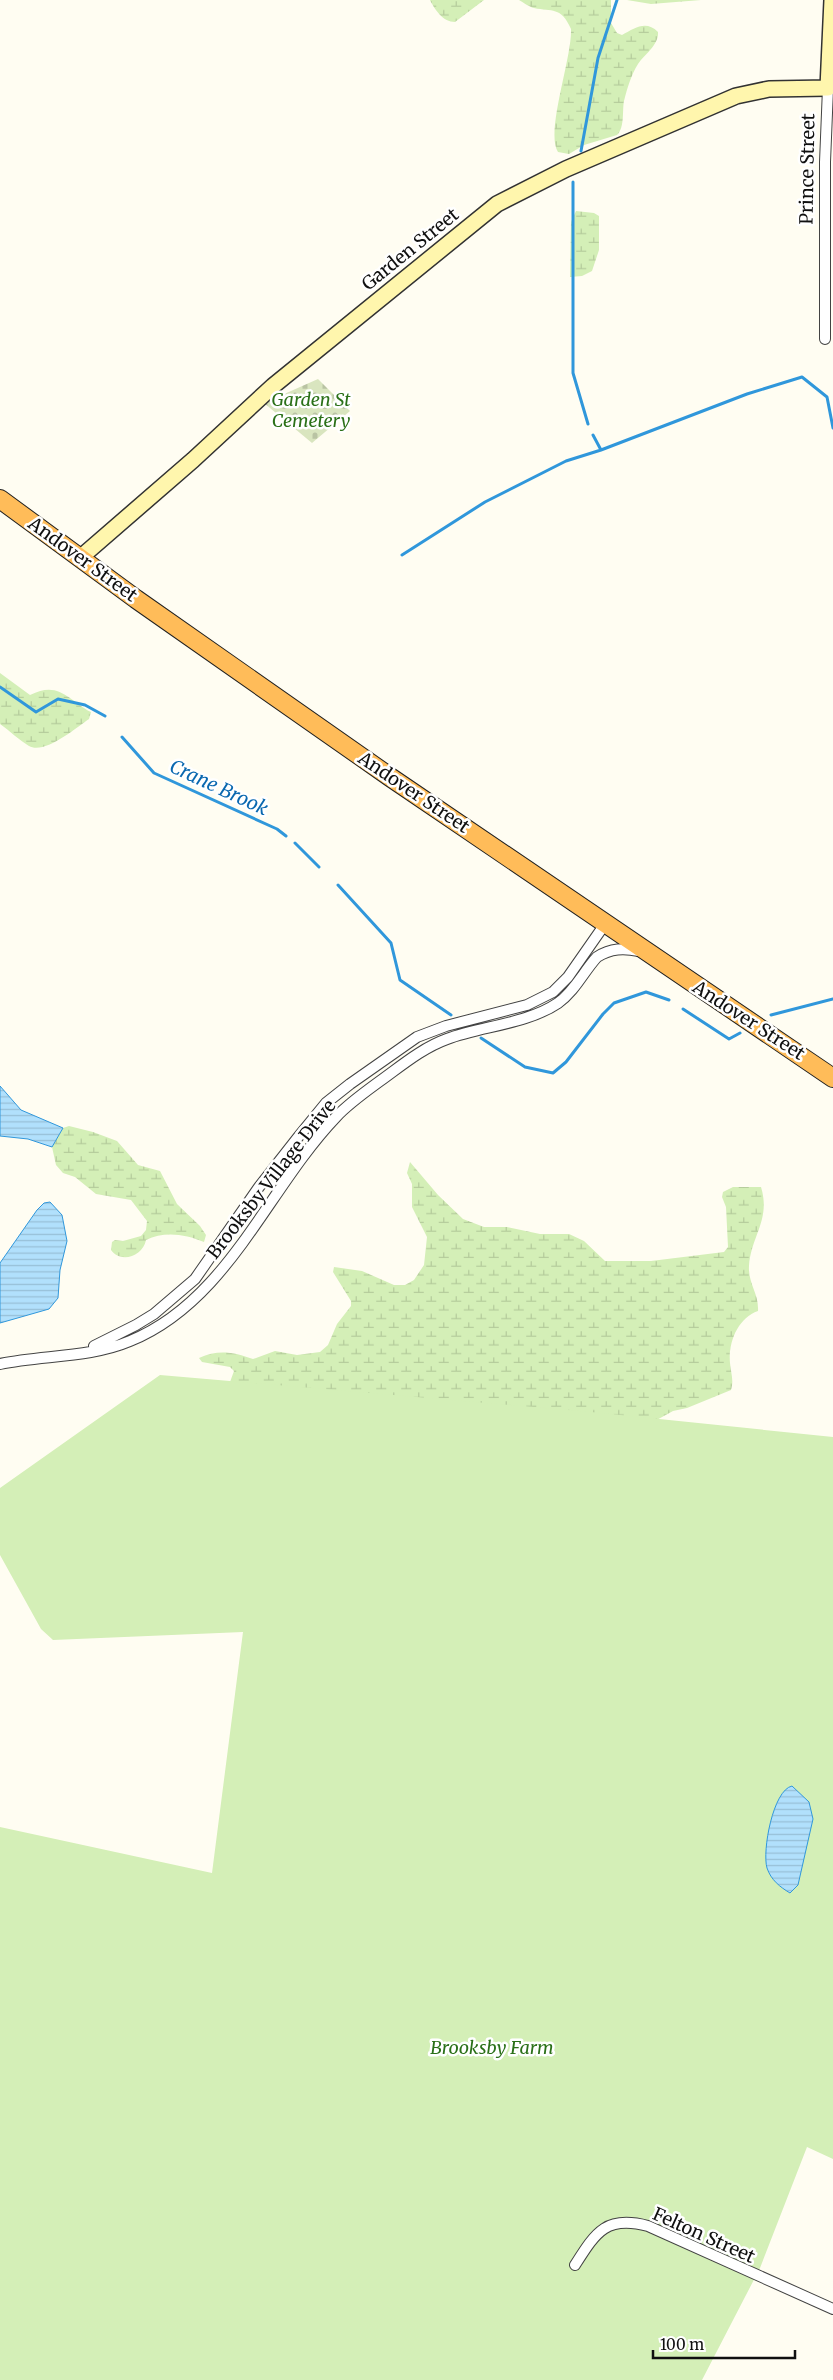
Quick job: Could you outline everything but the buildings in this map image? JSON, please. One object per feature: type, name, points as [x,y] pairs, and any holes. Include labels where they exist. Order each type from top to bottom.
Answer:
[{"type":"highway","name":"Andover Street","points":[[0,499],[80,558],[401,784],[833,1078]]},
{"type":"main road","name":"Prince Street","points":[[828,88],[832,0]]},
{"type":"main road","name":"Garden Street","points":[[80,558],[193,460],[280,380],[497,204],[566,169],[736,96],[769,89],[828,88]]},
{"type":"street","name":"Prince Street","points":[[825,339],[825,162],[828,88]]},
{"type":"street","name":"Brooksby Village Drive","points":[[74,1353],[104,1342],[136,1325],[184,1290],[195,1279],[259,1188],[326,1103],[417,1037],[446,1026],[527,1005],[553,992],[568,977],[606,924]]},
{"type":"street","name":"Brooksby Village Drive","points":[[0,1364],[104,1349],[131,1341],[156,1327],[191,1302],[221,1271],[335,1117],[413,1057],[446,1039],[536,1014],[551,1008],[566,996],[597,956],[605,952],[630,949],[648,953]]},
{"type":"street","name":"Felton Street","points":[[575,2264],[598,2230],[629,2221],[648,2226],[833,2309]]},
{"type":"green space","points":[[430,0],[484,0],[455,22],[443,18]]},
{"type":"green space","points":[[519,0],[611,0],[611,23],[617,33],[622,35],[640,26],[649,26],[658,32],[654,45],[638,64],[631,77],[624,101],[621,128],[617,135],[584,145],[569,154],[558,152],[555,142],[555,129],[568,58],[571,29],[560,13],[532,7]]},
{"type":"green space","points":[[627,0],[701,0],[651,4]]},
{"type":"green space","points":[[576,211],[594,213],[599,216],[599,250],[592,271],[582,276],[570,277],[571,222]]},
{"type":"green space","name":"Garden St Cemetery","points":[[318,379],[350,411],[312,443],[264,403]]},
{"type":"green space","points":[[0,673],[30,695],[49,690],[63,693],[91,712],[89,719],[51,744],[35,748],[29,746],[0,724]]},
{"type":"green space","points":[[69,1126],[117,1141],[138,1165],[160,1171],[177,1204],[200,1226],[206,1235],[204,1242],[182,1235],[160,1235],[146,1240],[144,1246],[136,1254],[120,1257],[115,1254],[111,1250],[112,1242],[141,1236],[146,1230],[147,1221],[131,1200],[96,1194],[75,1177],[63,1173],[56,1165],[52,1147],[63,1128]]},
{"type":"green space","points":[[410,1162],[438,1195],[463,1219],[484,1227],[507,1227],[540,1234],[569,1234],[584,1241],[605,1261],[651,1261],[724,1252],[728,1247],[726,1207],[722,1197],[723,1192],[733,1187],[761,1187],[764,1209],[750,1255],[749,1266],[758,1311],[745,1319],[733,1339],[730,1355],[731,1390],[687,1408],[673,1411],[653,1422],[230,1382],[234,1371],[230,1367],[202,1362],[199,1358],[213,1353],[233,1353],[253,1359],[275,1351],[297,1355],[320,1352],[328,1345],[337,1324],[351,1306],[351,1301],[333,1272],[334,1267],[362,1271],[394,1285],[405,1285],[414,1280],[424,1265],[427,1237],[412,1207],[412,1184],[407,1173]]},
{"type":"green space","name":"Brooksby Farm","points":[[160,1375],[591,1412],[833,1437],[833,2159],[807,2147],[760,2268],[702,2380],[0,2380],[0,1827],[212,1873],[243,1632],[53,1640],[41,1629],[0,1555],[0,1488]]},
{"type":"water","points":[[0,1086],[21,1110],[63,1128],[52,1147],[28,1139],[0,1136]]},
{"type":"water","points":[[50,1202],[62,1215],[67,1241],[60,1270],[58,1298],[49,1309],[0,1323],[0,1263],[37,1210],[44,1203]]},
{"type":"water","points":[[792,1786],[809,1802],[813,1819],[798,1885],[790,1893],[773,1880],[767,1868],[766,1849],[774,1809],[785,1790]]},
{"type":"waterway","points":[[581,151],[598,58],[617,0]]},
{"type":"waterway","points":[[573,182],[573,373],[588,424]]},
{"type":"waterway","points":[[402,555],[485,502],[566,461],[601,450],[747,394],[802,377],[827,397],[833,428]]},
{"type":"waterway","points":[[593,435],[601,450]]},
{"type":"waterway","name":"Crane Brook","points":[[0,687],[36,712],[58,699],[85,705],[105,716]]},
{"type":"waterway","name":"Crane Brook","points":[[122,737],[154,773],[277,829],[286,836]]},
{"type":"waterway","name":"Crane Brook","points":[[295,843],[319,867]]},
{"type":"waterway","name":"Crane Brook","points":[[338,885],[391,943],[400,980],[451,1015]]},
{"type":"waterway","name":"Crane Brook","points":[[481,1038],[525,1067],[553,1073],[566,1062],[603,1014],[614,1003],[646,992],[669,1000]]},
{"type":"waterway","name":"Crane Brook","points":[[771,1015],[833,999]]},
{"type":"waterway","name":"Crane Brook","points":[[683,1009],[729,1039],[740,1033]]}]
